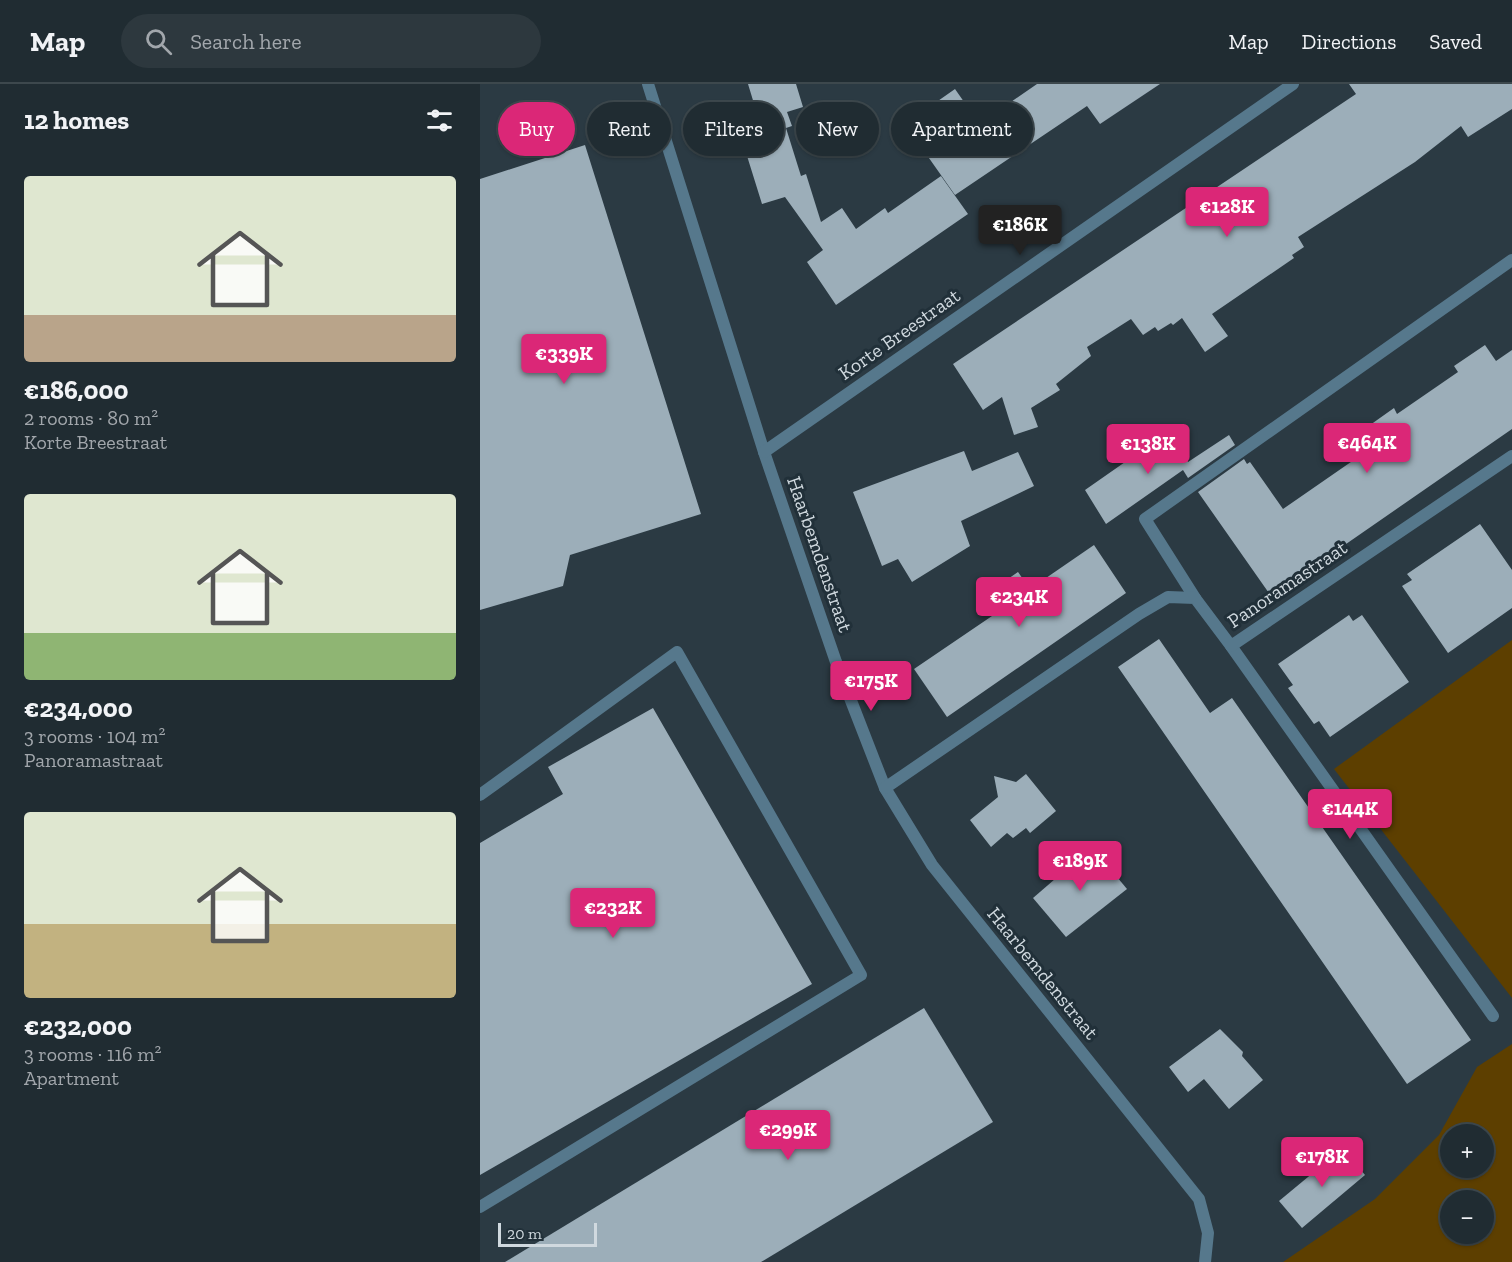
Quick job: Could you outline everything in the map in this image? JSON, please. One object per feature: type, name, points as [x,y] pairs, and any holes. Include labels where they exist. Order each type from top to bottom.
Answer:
[{"type":"street","name":"Haarbemdenstraat","points":[[648,84],[764,452],[836,662],[885,788],[932,865],[1199,1199],[1208,1233],[1205,1262]]},
{"type":"street","name":"Korte Breestraat","points":[[764,452],[1293,84]]},
{"type":"street","name":"Panoramastraat","points":[[1512,260],[1144,519],[1195,598],[1231,646],[1512,456]]},
{"type":"street","points":[[885,788],[1139,614],[1168,597],[1195,598]]},
{"type":"street","points":[[1231,646],[1493,1016]]},
{"type":"street","points":[[480,795],[677,652],[861,975],[480,1207]]},
{"type":"shaded area","points":[[1512,640],[1512,998],[1334,769]]},
{"type":"shaded area","points":[[1512,1044],[1512,1262],[1283,1262],[1375,1199],[1440,1133],[1440,1178],[1494,1178],[1494,1124],[1445,1124],[1477,1067]]},
{"type":"building","points":[[748,84],[796,84],[801,102],[796,102],[796,109],[787,112],[792,126],[786,128],[801,176],[806,174],[821,222],[842,208],[856,229],[885,208],[888,213],[941,176],[968,214],[836,305],[807,262],[823,250],[785,197],[762,204],[747,156],[784,156],[784,102],[754,102]]},
{"type":"building","points":[[1037,84],[1160,84],[1100,124],[1087,106],[1033,142],[1033,102],[1011,102]]},
{"type":"building","points":[[1349,84],[1512,84],[1512,109],[1468,137],[1461,126],[1415,162],[1298,237],[1304,247],[1292,255],[1294,258],[1212,314],[1228,336],[1205,352],[1182,318],[1173,325],[1171,323],[1158,331],[1155,327],[1143,335],[1131,319],[1087,347],[1091,356],[1056,384],[1060,390],[1031,408],[1038,427],[1014,435],[1002,397],[983,410],[953,364],[1356,94]]},
{"type":"building","points":[[955,89],[964,102],[936,102]]},
{"type":"building","points":[[585,145],[701,514],[570,555],[563,586],[480,610],[480,179],[551,156],[575,156],[575,148]]},
{"type":"building","points":[[928,156],[1013,156],[955,195]]},
{"type":"building","points":[[1485,345],[1496,361],[1512,350],[1512,429],[1271,596],[1198,492],[1244,459],[1247,464],[1250,462],[1283,509],[1374,446],[1363,430],[1394,408],[1397,414],[1458,372],[1454,366]]},
{"type":"building","points":[[1168,432],[1188,462],[1229,435],[1235,445],[1188,478],[1183,470],[1106,524],[1085,490]]},
{"type":"building","points":[[964,451],[972,471],[1018,452],[1034,486],[961,521],[970,546],[912,582],[898,559],[882,566],[853,492]]},
{"type":"building","points":[[1480,524],[1512,570],[1512,608],[1448,653],[1402,586],[1412,580],[1407,574]]},
{"type":"building","points":[[1094,545],[1126,593],[947,717],[914,669],[992,616],[980,598],[1018,572],[1030,589]]},
{"type":"building","points":[[1349,615],[1353,621],[1362,615],[1409,682],[1330,737],[1319,721],[1314,724],[1288,688],[1293,685],[1278,664]]},
{"type":"building","points":[[1159,639],[1210,713],[1232,698],[1471,1040],[1407,1084],[1118,667]]},
{"type":"building","points":[[653,708],[812,984],[480,1175],[480,843],[563,794],[548,767]]},
{"type":"building","points":[[1026,774],[1056,811],[1030,833],[1026,828],[1013,838],[1007,833],[991,847],[970,820],[998,797],[994,776],[1016,782]]},
{"type":"building","points":[[1092,847],[1127,889],[1066,937],[1033,898]]},
{"type":"building","points":[[924,1008],[993,1122],[761,1262],[505,1262]]},
{"type":"building","points":[[1220,1029],[1243,1052],[1242,1056],[1263,1080],[1229,1109],[1204,1079],[1188,1092],[1169,1067]]},
{"type":"building","points":[[1343,1148],[1365,1175],[1302,1228],[1279,1201]]}]
